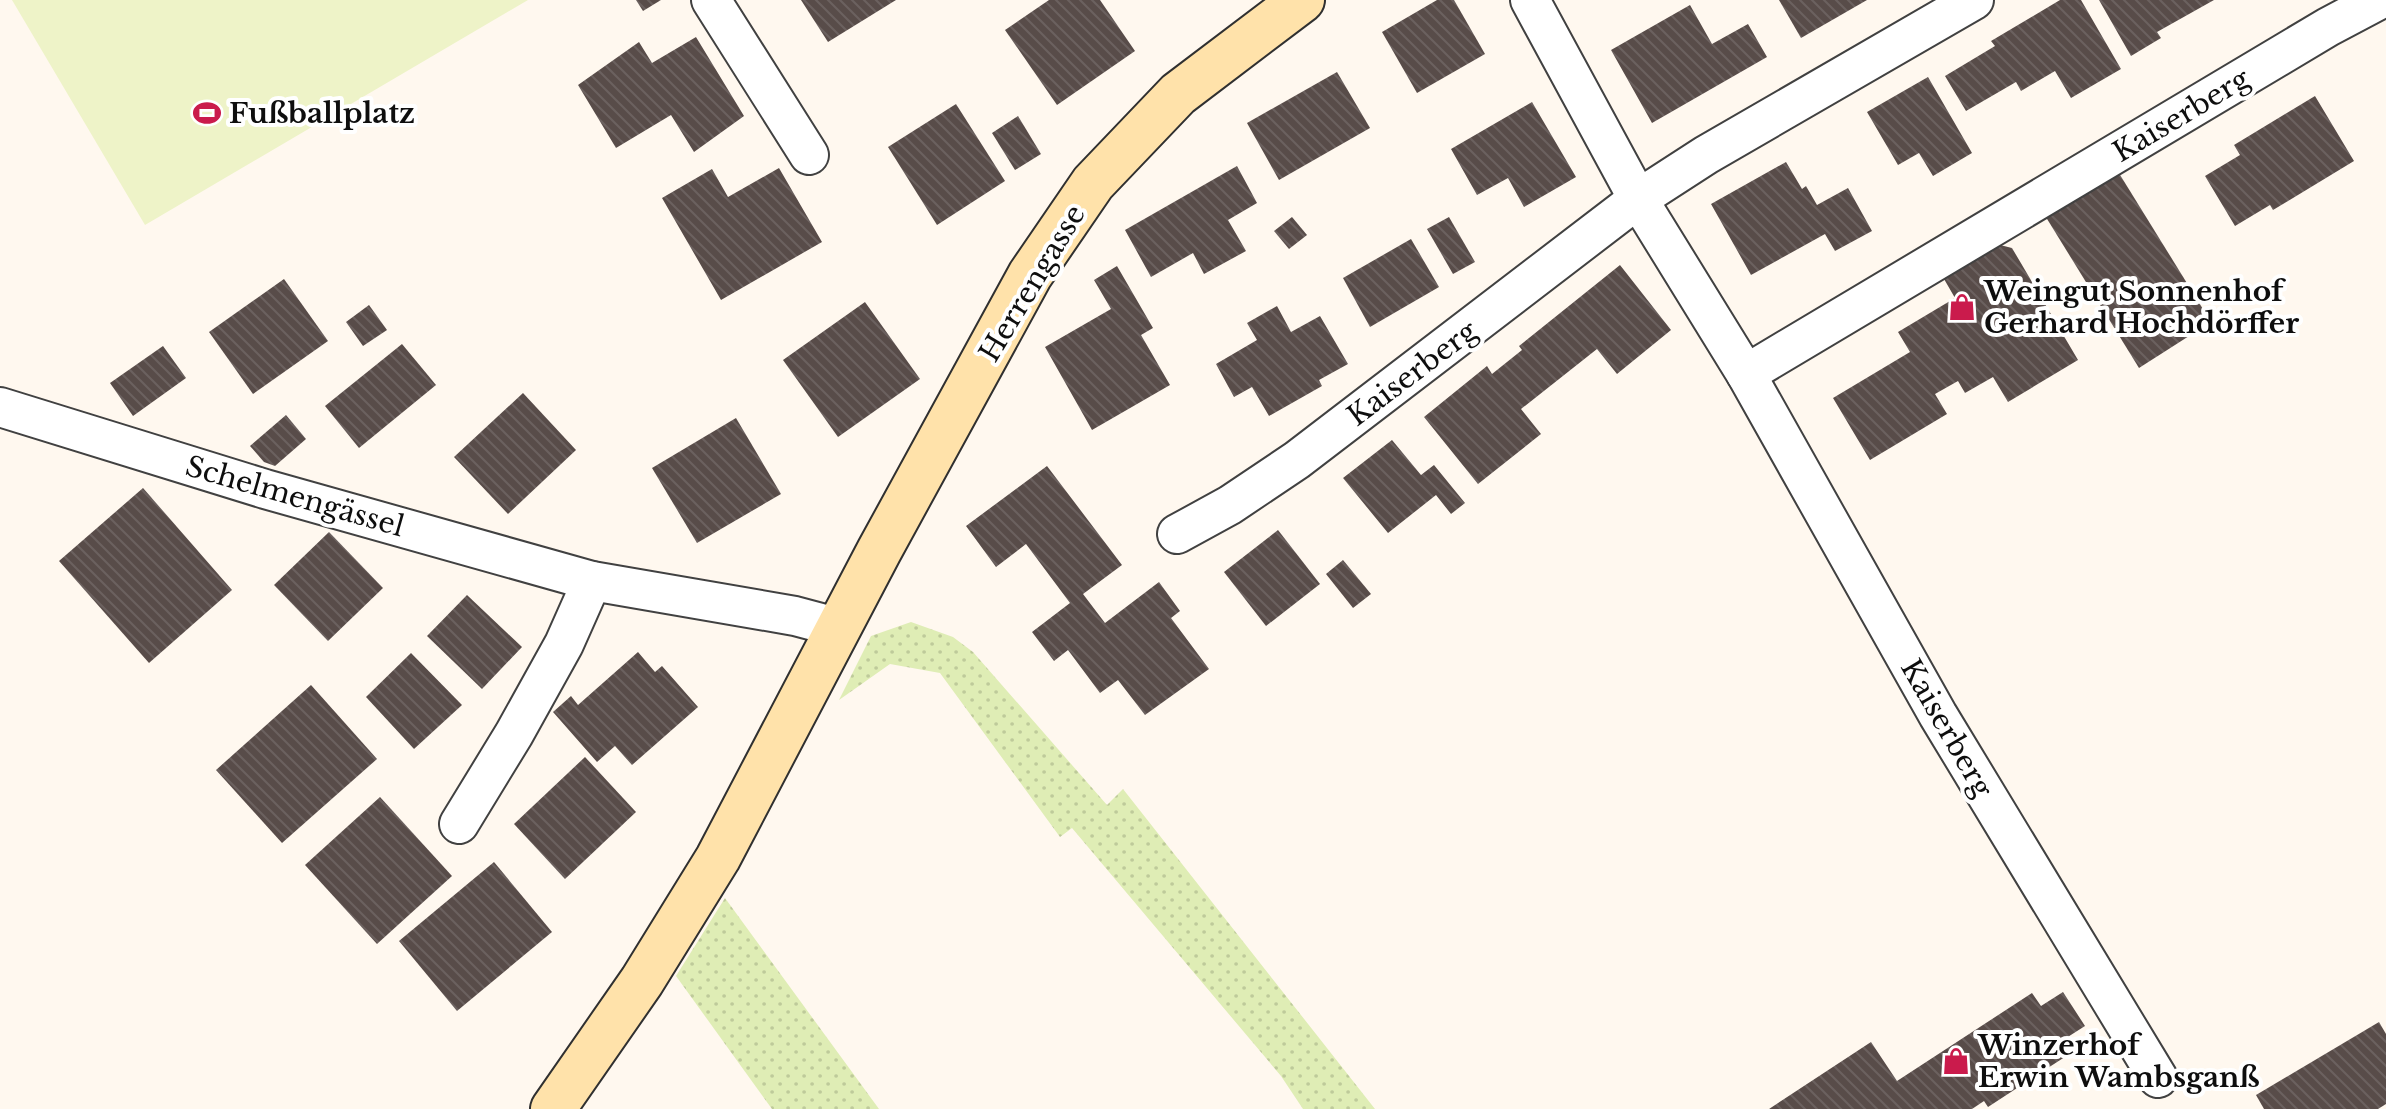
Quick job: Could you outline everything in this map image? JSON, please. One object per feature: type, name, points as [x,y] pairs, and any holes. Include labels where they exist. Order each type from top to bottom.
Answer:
[{"type":"street","points":[[711,0],[809,155]]},
{"type":"street","name":"Herrengasse","points":[[553,1109],[680,922],[1030,275],[1093,183],[1178,94],[1302,0]]},
{"type":"street","name":"Kaiserberg","points":[[1530,0],[1638,199],[1746,374],[1938,715],[2158,1078]]},
{"type":"street","name":"Kaiserberg","points":[[1177,534],[1230,505],[1297,460],[1638,199],[1706,155],[1974,0]]},
{"type":"street","name":"Kaiserberg","points":[[1746,374],[2320,14],[2379,0]]},
{"type":"street","name":"Schelmengässel","points":[[0,407],[265,489],[592,581],[795,616],[840,628]]},
{"type":"street","points":[[459,824],[564,644],[592,581]]},
{"type":"green space","name":"Fußballplatz","points":[[12,0],[528,0],[145,225]]},
{"type":"green space","points":[[911,622],[953,637],[973,652],[1107,805],[1123,789],[1375,1109],[1303,1109],[1281,1076],[1072,828],[1060,837],[940,673],[890,664],[839,700],[871,636]]},
{"type":"green space","points":[[725,898],[879,1109],[772,1109],[676,976]]},
{"type":"building","points":[[636,0],[661,0],[643,11]]},
{"type":"building","points":[[801,0],[896,0],[828,42]]},
{"type":"building","points":[[1049,0],[1100,0],[1135,51],[1057,105],[1005,30]]},
{"type":"building","points":[[1437,0],[1454,0],[1485,54],[1417,93],[1382,32]]},
{"type":"building","points":[[1779,0],[1867,0],[1801,38]]},
{"type":"building","points":[[2060,0],[2081,0],[2121,69],[2071,98],[2055,71],[2021,91],[2016,82],[1966,111],[1945,76],[1995,46],[1991,41]]},
{"type":"building","points":[[2099,0],[2214,0],[2157,32],[2161,38],[2131,56]]},
{"type":"building","points":[[1690,5],[1712,44],[1748,24],[1767,57],[1652,123],[1611,50]]},
{"type":"building","points":[[696,37],[744,116],[694,152],[671,115],[616,148],[578,85],[639,42],[652,63]]},
{"type":"building","points":[[1337,72],[1370,128],[1279,180],[1247,123]]},
{"type":"building","points":[[1928,77],[1972,153],[1933,176],[1919,153],[1898,165],[1867,112]]},
{"type":"building","points":[[2315,96],[2354,161],[2273,210],[2270,205],[2235,226],[2205,176],[2240,155],[2234,145]]},
{"type":"building","points":[[1532,102],[1576,177],[1524,207],[1508,178],[1477,195],[1451,149]]},
{"type":"building","points":[[956,104],[1005,181],[937,225],[888,147]]},
{"type":"building","points":[[1018,116],[1041,154],[1015,170],[992,133]]},
{"type":"building","points":[[1786,162],[1802,189],[1806,186],[1817,205],[1848,188],[1872,231],[1835,251],[1825,234],[1751,275],[1711,204]]},
{"type":"building","points":[[1237,166],[1257,203],[1228,220],[1246,251],[1204,274],[1193,253],[1151,277],[1125,230]]},
{"type":"building","points":[[779,168],[822,242],[721,300],[662,198],[712,169],[728,197]]},
{"type":"building","points":[[2117,170],[2211,322],[2139,368],[2044,214]]},
{"type":"building","points":[[1292,217],[1307,235],[1289,249],[1274,231]]},
{"type":"building","points":[[1449,217],[1475,262],[1453,274],[1427,229]]},
{"type":"building","points":[[1411,239],[1439,287],[1370,327],[1343,278]]},
{"type":"building","points":[[2000,245],[2012,248],[2078,360],[2008,402],[1993,377],[1965,393],[1958,381],[1935,394],[1947,414],[1870,460],[1833,398],[1910,352],[1898,332],[1955,298],[1944,279]]},
{"type":"building","points":[[1620,265],[1671,330],[1617,374],[1597,349],[1521,409],[1541,434],[1478,484],[1424,417],[1487,366],[1492,374],[1522,350],[1519,346]]},
{"type":"building","points":[[1117,266],[1153,328],[1141,335],[1170,385],[1092,430],[1045,347],[1111,309],[1094,280]]},
{"type":"building","points":[[284,279],[328,341],[253,394],[209,332]]},
{"type":"building","points":[[865,302],[920,379],[838,437],[783,360]]},
{"type":"building","points":[[369,305],[387,330],[363,346],[346,322]]},
{"type":"building","points":[[1277,306],[1291,332],[1320,316],[1348,364],[1319,380],[1322,386],[1269,416],[1252,387],[1234,397],[1216,364],[1257,340],[1247,323]]},
{"type":"building","points":[[402,344],[436,385],[359,448],[325,406]]},
{"type":"building","points":[[163,346],[186,378],[133,416],[110,383]]},
{"type":"building","points":[[523,393],[576,450],[508,514],[454,457]]},
{"type":"building","points":[[286,415],[306,439],[275,466],[264,462],[250,446]]},
{"type":"building","points":[[736,418],[781,494],[697,543],[652,468]]},
{"type":"building","points":[[1392,440],[1421,475],[1434,465],[1465,503],[1451,514],[1436,495],[1388,533],[1343,478]]},
{"type":"building","points":[[1047,466],[1122,565],[1083,594],[1105,623],[1159,582],[1180,611],[1171,618],[1209,669],[1145,715],[1118,680],[1100,693],[1068,650],[1054,661],[1032,632],[1070,603],[1026,544],[996,567],[966,526]]},
{"type":"building","points":[[143,488],[232,590],[149,663],[59,561]]},
{"type":"building","points":[[1278,530],[1320,584],[1266,626],[1224,572]]},
{"type":"building","points":[[329,532],[383,588],[328,641],[274,585]]},
{"type":"building","points":[[1343,560],[1371,594],[1353,608],[1326,574]]},
{"type":"building","points":[[467,595],[522,647],[482,689],[427,636]]},
{"type":"building","points":[[638,652],[655,672],[662,666],[698,707],[632,765],[615,746],[597,762],[553,712],[571,696],[578,705]]},
{"type":"building","points":[[411,653],[462,705],[414,749],[366,697]]},
{"type":"building","points":[[311,685],[377,759],[282,843],[216,770]]},
{"type":"building","points":[[585,757],[636,812],[565,879],[514,824]]},
{"type":"building","points":[[380,797],[452,876],[377,944],[305,865]]},
{"type":"building","points":[[494,862],[552,932],[457,1011],[399,941]]},
{"type":"building","points":[[2063,992],[2085,1026],[2063,1040],[2071,1053],[1988,1107],[1984,1101],[1972,1109],[1769,1109],[1871,1042],[1897,1081],[2032,993],[2041,1006]]},
{"type":"building","points":[[2379,1022],[2386,1034],[2386,1104],[2378,1109],[2264,1109],[2256,1095]]},
{"type":"place","name":"Fußballplatz","points":[[207,113]]},
{"type":"place","name":"Weingut Sonnenhof Gerhard Hochdörffer","points":[[1962,307]]},
{"type":"place","name":"Winzerhof Erwin Wambsganß","points":[[1956,1061]]}]
